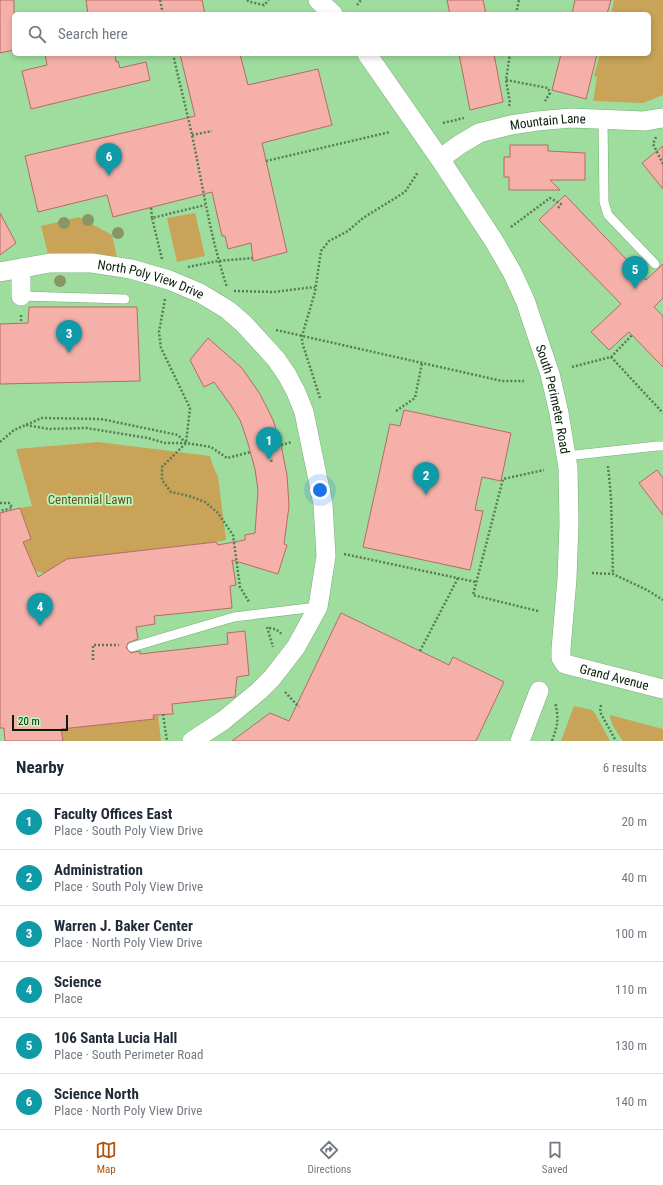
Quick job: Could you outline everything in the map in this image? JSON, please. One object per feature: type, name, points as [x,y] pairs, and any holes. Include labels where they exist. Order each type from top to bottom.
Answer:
[{"type":"street","points":[[318,0],[331,12]]},
{"type":"street","name":"South Perimeter Road","points":[[368,56],[440,158],[494,241],[512,272],[525,300],[550,374],[559,413],[566,456],[569,523],[561,649],[562,658],[565,664]]},
{"type":"street","name":"Mountain Lane","points":[[440,158],[479,133],[511,125],[537,121],[571,118],[603,119],[644,121],[660,125]]},
{"type":"street","name":"North Poly View Drive","points":[[0,272],[50,264],[92,263],[131,269],[169,280],[200,293],[228,310],[244,324],[276,359],[287,375],[304,412],[323,504],[326,556],[318,607],[296,647],[272,678],[259,691],[224,720],[192,741]]},
{"type":"street","points":[[21,268],[21,296]]},
{"type":"street","name":"Grand Avenue","points":[[565,664],[663,689]]},
{"type":"street","points":[[520,741],[546,693]]},
{"type":"lane","points":[[603,119],[604,202],[608,215],[655,264]]},
{"type":"lane","points":[[21,296],[125,298]]},
{"type":"lane","points":[[566,456],[663,446]]},
{"type":"lane","points":[[134,647],[234,617],[318,607]]},
{"type":"path","points":[[160,0],[163,12]]},
{"type":"path","points":[[247,0],[264,5],[269,0]]},
{"type":"path","points":[[357,5],[360,0]]},
{"type":"path","points":[[516,12],[519,0]]},
{"type":"path","points":[[173,56],[192,135],[205,205],[218,261],[228,291],[273,292],[315,287]]},
{"type":"path","points":[[508,108],[510,103],[506,80],[510,56]]},
{"type":"path","points":[[506,80],[548,88]]},
{"type":"path","points":[[443,124],[465,118]]},
{"type":"path","points":[[660,125],[653,144],[663,164]]},
{"type":"path","points":[[192,135],[212,131]]},
{"type":"path","points":[[266,161],[390,132]]},
{"type":"path","points":[[321,400],[302,342],[302,336],[315,287],[321,251],[329,241],[348,231],[364,218],[405,192],[418,172]]},
{"type":"path","points":[[511,227],[550,198],[561,204],[558,208]]},
{"type":"path","points":[[152,218],[205,205]]},
{"type":"path","points":[[151,208],[162,259]]},
{"type":"path","points":[[184,268],[218,261],[253,258]]},
{"type":"path","points":[[169,280],[159,332],[161,348],[190,408],[186,443],[162,467],[162,480],[171,492],[206,502],[218,513],[233,535],[242,593],[266,624],[273,647]]},
{"type":"path","points":[[280,331],[502,381],[524,381]]},
{"type":"path","points":[[572,368],[611,357],[632,335]]},
{"type":"path","points":[[611,357],[663,413]]},
{"type":"path","points":[[396,411],[415,398],[422,363]]},
{"type":"path","points":[[0,442],[14,430],[42,418],[101,419],[178,435],[186,443]]},
{"type":"path","points":[[26,425],[49,429],[86,428],[148,438],[165,443],[186,443],[211,447],[227,458],[251,452]]},
{"type":"path","points":[[608,463],[611,497],[613,574]]},
{"type":"path","points":[[538,611],[473,595],[503,479],[544,470]]},
{"type":"path","points":[[0,503],[10,503],[12,508],[0,511]]},
{"type":"path","points":[[326,550],[476,582]]},
{"type":"path","points":[[592,573],[613,574],[647,590],[663,600]]},
{"type":"path","points":[[420,651],[458,578]]},
{"type":"path","points":[[94,660],[93,645],[134,647]]},
{"type":"path","points":[[546,693],[558,717],[557,728],[552,741]]},
{"type":"path","points":[[601,706],[600,712],[616,741]]},
{"type":"path","points":[[164,714],[167,741]]},
{"type":"shaded area","points":[[0,0],[663,0],[663,741],[0,741]]},
{"type":"green space","points":[[614,0],[663,0],[663,95],[643,103],[593,101],[597,77],[594,76],[599,56],[651,56],[651,12],[611,12]]},
{"type":"green space","points":[[195,213],[205,256],[177,262],[167,218]]},
{"type":"green space","points":[[79,217],[112,235],[117,258],[48,254],[41,226]]},
{"type":"green space","name":"Centennial Lawn","points":[[98,442],[210,456],[218,477],[226,540],[67,559],[44,573],[35,571],[23,542],[31,539],[20,508],[32,506],[16,449]]},
{"type":"green space","points":[[574,706],[592,710],[610,741],[561,741]]},
{"type":"green space","points":[[158,715],[161,741],[63,741],[61,729],[154,719],[154,716]]},
{"type":"green space","points":[[610,715],[663,729],[663,741],[623,741],[613,725]]},
{"type":"building","points":[[0,0],[14,0],[14,12],[12,12],[12,50],[0,53]]},
{"type":"building","points":[[86,0],[202,0],[205,12],[88,12]]},
{"type":"building","points":[[447,0],[483,0],[486,12],[450,12]]},
{"type":"building","points":[[575,0],[611,0],[608,12],[572,12]]},
{"type":"building","points":[[45,56],[115,56],[116,62],[118,61],[120,68],[146,62],[150,80],[31,109],[22,71],[47,65]]},
{"type":"building","points":[[180,56],[241,56],[248,85],[318,69],[332,125],[262,143],[287,252],[253,261],[251,243],[228,249],[225,236],[222,236],[212,192],[113,217],[107,195],[38,212],[25,156],[195,116]]},
{"type":"building","points":[[459,56],[494,56],[503,102],[470,110]]},
{"type":"building","points":[[560,56],[597,56],[586,99],[552,90]]},
{"type":"building","points":[[510,145],[548,145],[548,151],[585,153],[585,180],[550,180],[560,190],[509,190],[509,177],[504,177],[504,157],[510,157]]},
{"type":"building","points":[[663,146],[663,189],[642,163]]},
{"type":"building","points":[[565,195],[646,280],[663,264],[663,298],[654,307],[663,316],[663,367],[629,332],[609,350],[591,332],[621,304],[539,220]]},
{"type":"building","points":[[0,213],[16,243],[0,255]]},
{"type":"building","points":[[29,307],[137,307],[140,381],[0,384],[0,324],[28,323]]},
{"type":"building","points":[[208,338],[242,368],[260,394],[273,420],[281,445],[287,475],[289,506],[284,544],[287,545],[278,574],[232,560],[236,585],[230,586],[232,608],[154,616],[155,624],[136,627],[138,639],[128,643],[126,648],[131,653],[140,651],[140,654],[228,644],[227,633],[245,631],[249,675],[237,677],[235,697],[172,704],[173,714],[153,715],[154,719],[61,729],[63,741],[5,741],[4,728],[0,728],[0,513],[20,508],[31,539],[23,542],[38,577],[67,559],[216,542],[218,545],[245,540],[245,535],[255,533],[258,490],[255,469],[240,420],[214,382],[204,387],[190,360]]},
{"type":"building","points":[[404,410],[511,433],[501,481],[482,477],[475,510],[483,511],[470,570],[363,547],[390,424],[400,426]]},
{"type":"building","points":[[657,470],[663,478],[663,515],[639,483]]},
{"type":"building","points":[[341,613],[449,665],[453,657],[504,682],[476,741],[232,741],[270,713],[289,721]]},
{"type":"place","name":"Science North","points":[[109,176]]},
{"type":"place","name":"106 Santa Lucia Hall","points":[[635,289]]},
{"type":"place","name":"Warren J. Baker Center","points":[[69,353]]},
{"type":"place","name":"Faculty Offices East","points":[[269,460]]},
{"type":"place","name":"Administration","points":[[426,495]]},
{"type":"place","name":"Science","points":[[40,626]]}]
